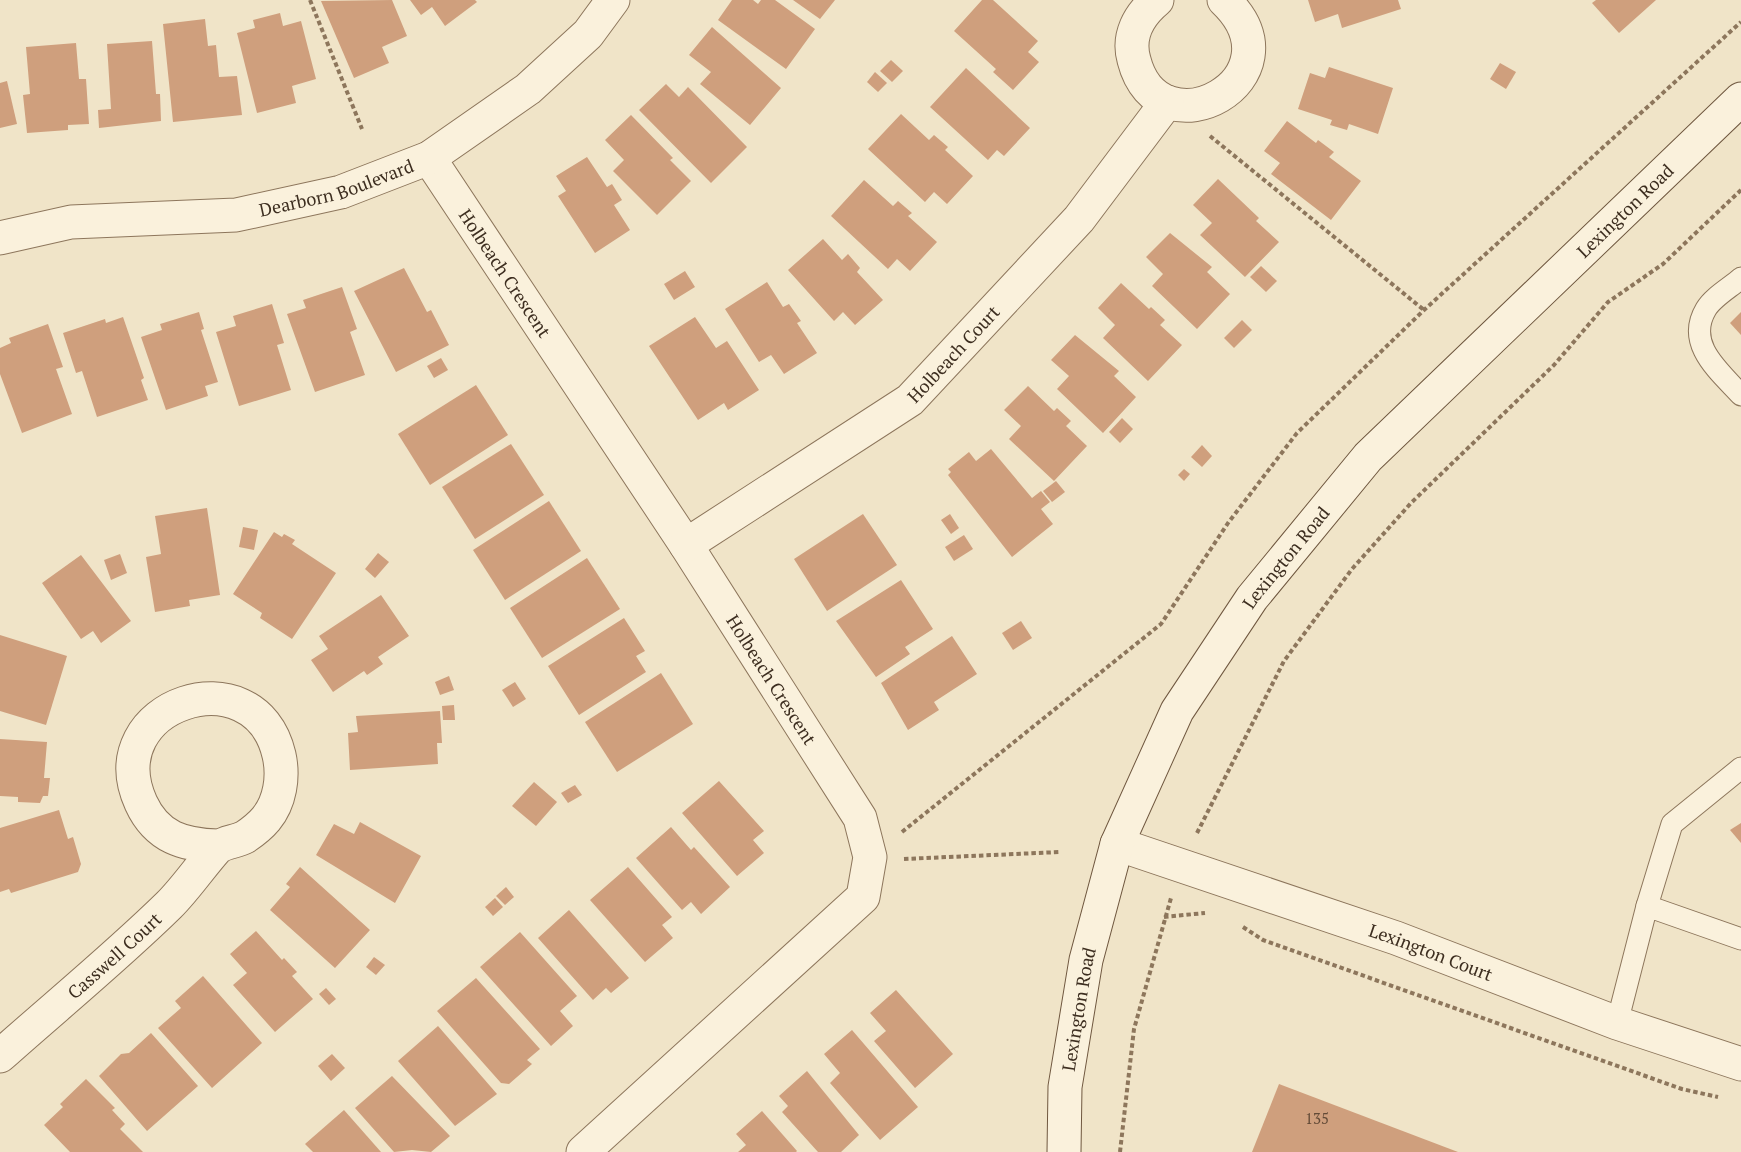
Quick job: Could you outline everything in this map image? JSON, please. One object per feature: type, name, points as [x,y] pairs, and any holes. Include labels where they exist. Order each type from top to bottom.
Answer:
[{"type":"street","name":"Dearborn Boulevard","points":[[0,238],[71,222],[236,215],[340,192],[429,158],[528,89],[588,34],[613,0]]},
{"type":"street","points":[[1157,0],[1144,11],[1134,30],[1131,51],[1137,72],[1149,90],[1167,102],[1188,106],[1210,103],[1228,92],[1242,75],[1248,54],[1247,33],[1238,13],[1224,0]]},
{"type":"street","name":"Lexington Road","points":[[1064,1152],[1065,1088],[1086,960],[1117,844],[1177,711],[1252,598],[1368,457],[1741,99]]},
{"type":"street","name":"Holbeach Court","points":[[686,545],[910,400],[1079,219],[1167,102]]},
{"type":"street","name":"Holbeach Crescent","points":[[429,158],[686,545],[884,858],[863,897],[583,1152]]},
{"type":"street","name":"Casswell Court","points":[[0,1056],[170,904],[219,846],[244,838],[266,819],[279,796],[282,768],[276,742],[260,719],[238,704],[210,697],[183,701],[159,715],[142,736],[133,762],[135,790],[146,814],[165,834],[191,845],[219,846]]},
{"type":"street","name":"Lexington Court","points":[[1117,844],[1396,938],[1617,1023],[1741,1064]]},
{"type":"lane","points":[[1741,278],[1706,308],[1698,331],[1702,352],[1741,395]]},
{"type":"lane","points":[[1617,1023],[1647,906],[1672,824],[1741,768]]},
{"type":"lane","points":[[1647,906],[1741,939]]},
{"type":"path","points":[[310,0],[362,129]]},
{"type":"path","points":[[884,858],[1161,624],[1228,523],[1297,433],[1424,310],[1741,22]]},
{"type":"path","points":[[1167,102],[1424,310]]},
{"type":"path","points":[[1204,816],[1284,661],[1352,569],[1411,503],[1554,365],[1608,302],[1663,264],[1741,190]]},
{"type":"path","points":[[884,858],[1060,852]]},
{"type":"path","points":[[1120,1152],[1134,1029],[1165,911]]},
{"type":"path","points":[[1164,917],[1206,913],[1214,916]]},
{"type":"path","points":[[1240,926],[1263,940],[1380,982],[1682,1089],[1721,1098]]},
{"type":"building","points":[[392,0],[407,36],[382,47],[389,63],[354,78],[321,1]]},
{"type":"building","points":[[410,0],[475,0],[477,2],[445,26],[432,7],[421,15]]},
{"type":"building","points":[[732,0],[753,0],[758,4],[761,0],[775,0],[815,29],[786,69],[718,20]]},
{"type":"building","points":[[793,0],[835,0],[820,19]]},
{"type":"building","points":[[982,0],[993,0],[1038,41],[1028,52],[1039,62],[1013,90],[993,72],[996,69],[954,31]]},
{"type":"building","points":[[1308,0],[1398,0],[1401,9],[1342,28],[1338,14],[1315,22]]},
{"type":"building","points":[[1596,0],[1656,0],[1619,33],[1592,3]]},
{"type":"building","points":[[280,13],[283,26],[301,21],[316,79],[292,86],[296,103],[257,113],[237,33],[255,28],[253,20]]},
{"type":"building","points":[[205,19],[208,46],[216,45],[219,77],[237,76],[242,115],[173,122],[163,24]]},
{"type":"building","points":[[712,27],[781,88],[750,125],[700,84],[711,72],[689,55]]},
{"type":"building","points":[[152,41],[156,94],[160,94],[161,121],[99,128],[98,110],[111,109],[107,44]]},
{"type":"building","points":[[76,43],[79,79],[86,79],[89,124],[68,125],[68,130],[27,133],[23,95],[30,94],[26,47]]},
{"type":"building","points":[[891,60],[903,71],[892,82],[880,71]]},
{"type":"building","points":[[1500,63],[1516,72],[1506,89],[1490,79]]},
{"type":"building","points":[[1329,67],[1393,88],[1378,134],[1349,124],[1347,130],[1330,125],[1332,120],[1298,109],[1310,73],[1325,78]]},
{"type":"building","points":[[966,68],[1030,128],[1004,156],[997,150],[988,160],[930,107]]},
{"type":"building","points":[[875,72],[887,83],[878,92],[867,82]]},
{"type":"building","points":[[7,81],[17,124],[0,128],[0,83]]},
{"type":"building","points":[[666,84],[679,97],[688,87],[747,147],[711,183],[639,110]]},
{"type":"building","points":[[901,114],[929,140],[934,135],[948,147],[945,150],[973,176],[947,204],[934,192],[925,202],[868,149]]},
{"type":"building","points":[[631,115],[673,158],[670,160],[691,181],[657,215],[613,171],[624,160],[605,140]]},
{"type":"building","points":[[1287,121],[1316,143],[1318,140],[1334,152],[1329,157],[1361,181],[1331,220],[1271,174],[1280,163],[1264,151]]},
{"type":"building","points":[[587,157],[607,187],[612,184],[622,200],[614,205],[630,230],[595,253],[558,196],[566,191],[556,176]]},
{"type":"building","points":[[1218,179],[1259,218],[1256,221],[1279,242],[1245,277],[1200,235],[1212,223],[1193,205]]},
{"type":"building","points":[[864,180],[893,206],[898,201],[912,213],[908,216],[937,242],[910,271],[897,259],[888,269],[831,216]]},
{"type":"building","points":[[1170,233],[1212,267],[1207,272],[1230,294],[1197,329],[1152,286],[1163,274],[1146,257]]},
{"type":"building","points":[[823,239],[842,260],[848,254],[860,268],[857,272],[883,300],[855,325],[843,312],[834,321],[788,270]]},
{"type":"building","points":[[1261,266],[1277,281],[1266,292],[1250,277]]},
{"type":"building","points":[[404,268],[427,312],[431,310],[449,345],[396,372],[354,291]]},
{"type":"building","points":[[685,271],[695,287],[674,300],[664,284]]},
{"type":"building","points":[[767,282],[783,307],[789,304],[801,321],[797,323],[817,353],[784,374],[771,355],[759,362],[725,309]]},
{"type":"building","points":[[1121,283],[1149,309],[1151,307],[1165,320],[1160,325],[1182,345],[1148,381],[1103,338],[1115,325],[1098,308]]},
{"type":"building","points":[[342,287],[357,329],[350,332],[365,375],[315,392],[287,314],[306,308],[303,300]]},
{"type":"building","points":[[272,304],[284,343],[277,345],[291,390],[239,406],[216,332],[236,326],[233,316]]},
{"type":"building","points":[[199,312],[204,329],[201,330],[218,382],[205,386],[208,396],[166,410],[141,337],[162,330],[160,324]]},
{"type":"building","points":[[1741,312],[1741,335],[1730,323]]},
{"type":"building","points":[[123,317],[144,378],[141,380],[148,400],[97,417],[82,371],[76,373],[63,333],[105,319],[106,323]]},
{"type":"building","points":[[695,317],[716,348],[727,341],[759,390],[728,410],[724,403],[698,420],[649,346]]},
{"type":"building","points":[[1242,320],[1252,330],[1234,348],[1224,338]]},
{"type":"building","points":[[48,324],[63,367],[56,369],[72,414],[22,433],[0,374],[0,348],[11,343],[9,338]]},
{"type":"building","points":[[1075,335],[1119,371],[1114,376],[1136,397],[1103,433],[1057,389],[1069,376],[1051,360]]},
{"type":"building","points":[[441,358],[448,370],[434,378],[427,366]]},
{"type":"building","points":[[476,385],[508,435],[430,485],[398,434]]},
{"type":"building","points":[[1028,386],[1054,411],[1057,408],[1071,421],[1066,426],[1087,446],[1054,481],[1009,439],[1021,426],[1004,410]]},
{"type":"building","points":[[1122,418],[1133,429],[1120,443],[1109,432]]},
{"type":"building","points":[[511,444],[544,495],[475,539],[442,487]]},
{"type":"building","points":[[1202,445],[1212,456],[1202,467],[1191,457]]},
{"type":"building","points":[[991,449],[1032,498],[1041,491],[1050,502],[1041,509],[1053,524],[1012,557],[948,475],[951,472],[948,469],[969,452],[976,461]]},
{"type":"building","points":[[1184,469],[1190,474],[1184,481],[1178,475]]},
{"type":"building","points":[[1056,481],[1065,492],[1052,502],[1043,491]]},
{"type":"building","points":[[549,501],[581,551],[505,600],[473,550]]},
{"type":"building","points":[[207,508],[220,595],[189,600],[190,606],[155,612],[146,557],[161,554],[155,516]]},
{"type":"building","points":[[863,514],[897,565],[827,611],[794,559]]},
{"type":"building","points":[[950,514],[959,528],[951,534],[941,520]]},
{"type":"building","points":[[243,527],[258,530],[254,550],[239,547]]},
{"type":"building","points":[[274,532],[282,537],[284,534],[295,540],[292,544],[336,573],[292,639],[260,618],[262,613],[233,594]]},
{"type":"building","points":[[964,535],[973,549],[954,561],[945,547]]},
{"type":"building","points":[[378,553],[389,562],[375,578],[365,569]]},
{"type":"building","points":[[120,554],[127,573],[111,580],[104,560]]},
{"type":"building","points":[[81,555],[131,621],[101,643],[93,631],[81,639],[42,583]]},
{"type":"building","points":[[587,558],[620,609],[542,658],[510,608]]},
{"type":"building","points":[[901,580],[933,629],[905,647],[910,654],[876,677],[836,621]]},
{"type":"building","points":[[381,595],[409,636],[378,657],[383,664],[367,675],[364,671],[333,692],[311,660],[328,649],[319,636]]},
{"type":"building","points":[[624,618],[645,651],[636,656],[646,672],[579,715],[548,666]]},
{"type":"building","points":[[1021,621],[1032,638],[1013,650],[1002,633]]},
{"type":"building","points":[[0,635],[67,656],[46,725],[0,711]]},
{"type":"building","points":[[952,636],[977,674],[934,702],[939,710],[908,730],[881,683]]},
{"type":"building","points":[[661,673],[693,724],[617,772],[585,722]]},
{"type":"building","points":[[449,676],[454,690],[440,695],[435,682]]},
{"type":"building","points":[[515,682],[526,699],[513,707],[502,690]]},
{"type":"building","points":[[454,705],[455,720],[443,720],[442,706]]},
{"type":"building","points":[[440,711],[442,743],[437,743],[438,764],[350,770],[348,733],[358,732],[356,716]]},
{"type":"building","points":[[0,739],[47,742],[44,778],[50,778],[48,796],[43,796],[40,803],[18,802],[18,797],[0,796]]},
{"type":"building","points":[[719,781],[764,831],[753,840],[764,853],[737,876],[682,813]]},
{"type":"building","points":[[534,782],[557,802],[536,826],[512,806]]},
{"type":"building","points":[[575,785],[582,795],[568,803],[561,793]]},
{"type":"building","points":[[59,810],[68,839],[73,837],[81,864],[78,872],[11,893],[9,889],[0,892],[0,828]]},
{"type":"building","points":[[360,822],[421,856],[395,903],[316,855],[334,824],[354,834]]},
{"type":"building","points":[[1741,823],[1741,843],[1730,830]]},
{"type":"building","points":[[671,827],[691,850],[694,847],[730,887],[701,914],[691,902],[682,910],[636,858]]},
{"type":"building","points":[[300,867],[370,930],[335,968],[270,910],[290,887],[286,884]]},
{"type":"building","points":[[628,867],[672,917],[662,925],[673,938],[645,962],[590,900]]},
{"type":"building","points":[[506,887],[514,897],[505,905],[496,896]]},
{"type":"building","points":[[495,898],[503,907],[493,916],[485,907]]},
{"type":"building","points":[[569,910],[629,978],[611,993],[606,988],[593,1000],[538,938]]},
{"type":"building","points":[[256,931],[282,960],[284,958],[297,972],[292,976],[313,999],[275,1032],[233,985],[247,973],[230,954]]},
{"type":"building","points":[[520,932],[577,996],[560,1011],[573,1026],[551,1046],[480,967]]},
{"type":"building","points":[[374,957],[385,965],[376,975],[366,967]]},
{"type":"building","points":[[203,976],[262,1043],[212,1088],[158,1028],[181,1008],[175,1001]]},
{"type":"building","points":[[476,978],[540,1049],[527,1060],[532,1064],[509,1084],[501,1083],[437,1011]]},
{"type":"building","points":[[326,988],[336,999],[329,1005],[319,994]]},
{"type":"building","points":[[896,990],[953,1054],[915,1088],[874,1041],[886,1031],[870,1013]]},
{"type":"building","points":[[438,1026],[497,1094],[455,1126],[398,1061]]},
{"type":"building","points":[[852,1030],[918,1107],[880,1140],[830,1083],[840,1073],[824,1054]]},
{"type":"building","points":[[151,1033],[198,1086],[147,1131],[99,1076],[121,1054],[129,1053]]},
{"type":"building","points":[[332,1054],[345,1068],[331,1081],[318,1066]]},
{"type":"building","points":[[807,1071],[859,1135],[841,1152],[818,1152],[782,1112],[788,1106],[779,1096]]},
{"type":"building","points":[[392,1076],[450,1136],[431,1152],[412,1150],[394,1152],[355,1108]]},
{"type":"building","points":[[86,1079],[115,1108],[112,1110],[125,1124],[120,1129],[143,1152],[70,1152],[44,1125],[63,1107],[60,1104]]},
{"type":"building","points":[[1279,1084],[1458,1152],[1252,1152]]},
{"type":"building","points":[[344,1110],[381,1152],[313,1152],[305,1144]]},
{"type":"building","points":[[762,1111],[796,1152],[738,1152],[746,1145],[736,1134]]}]
